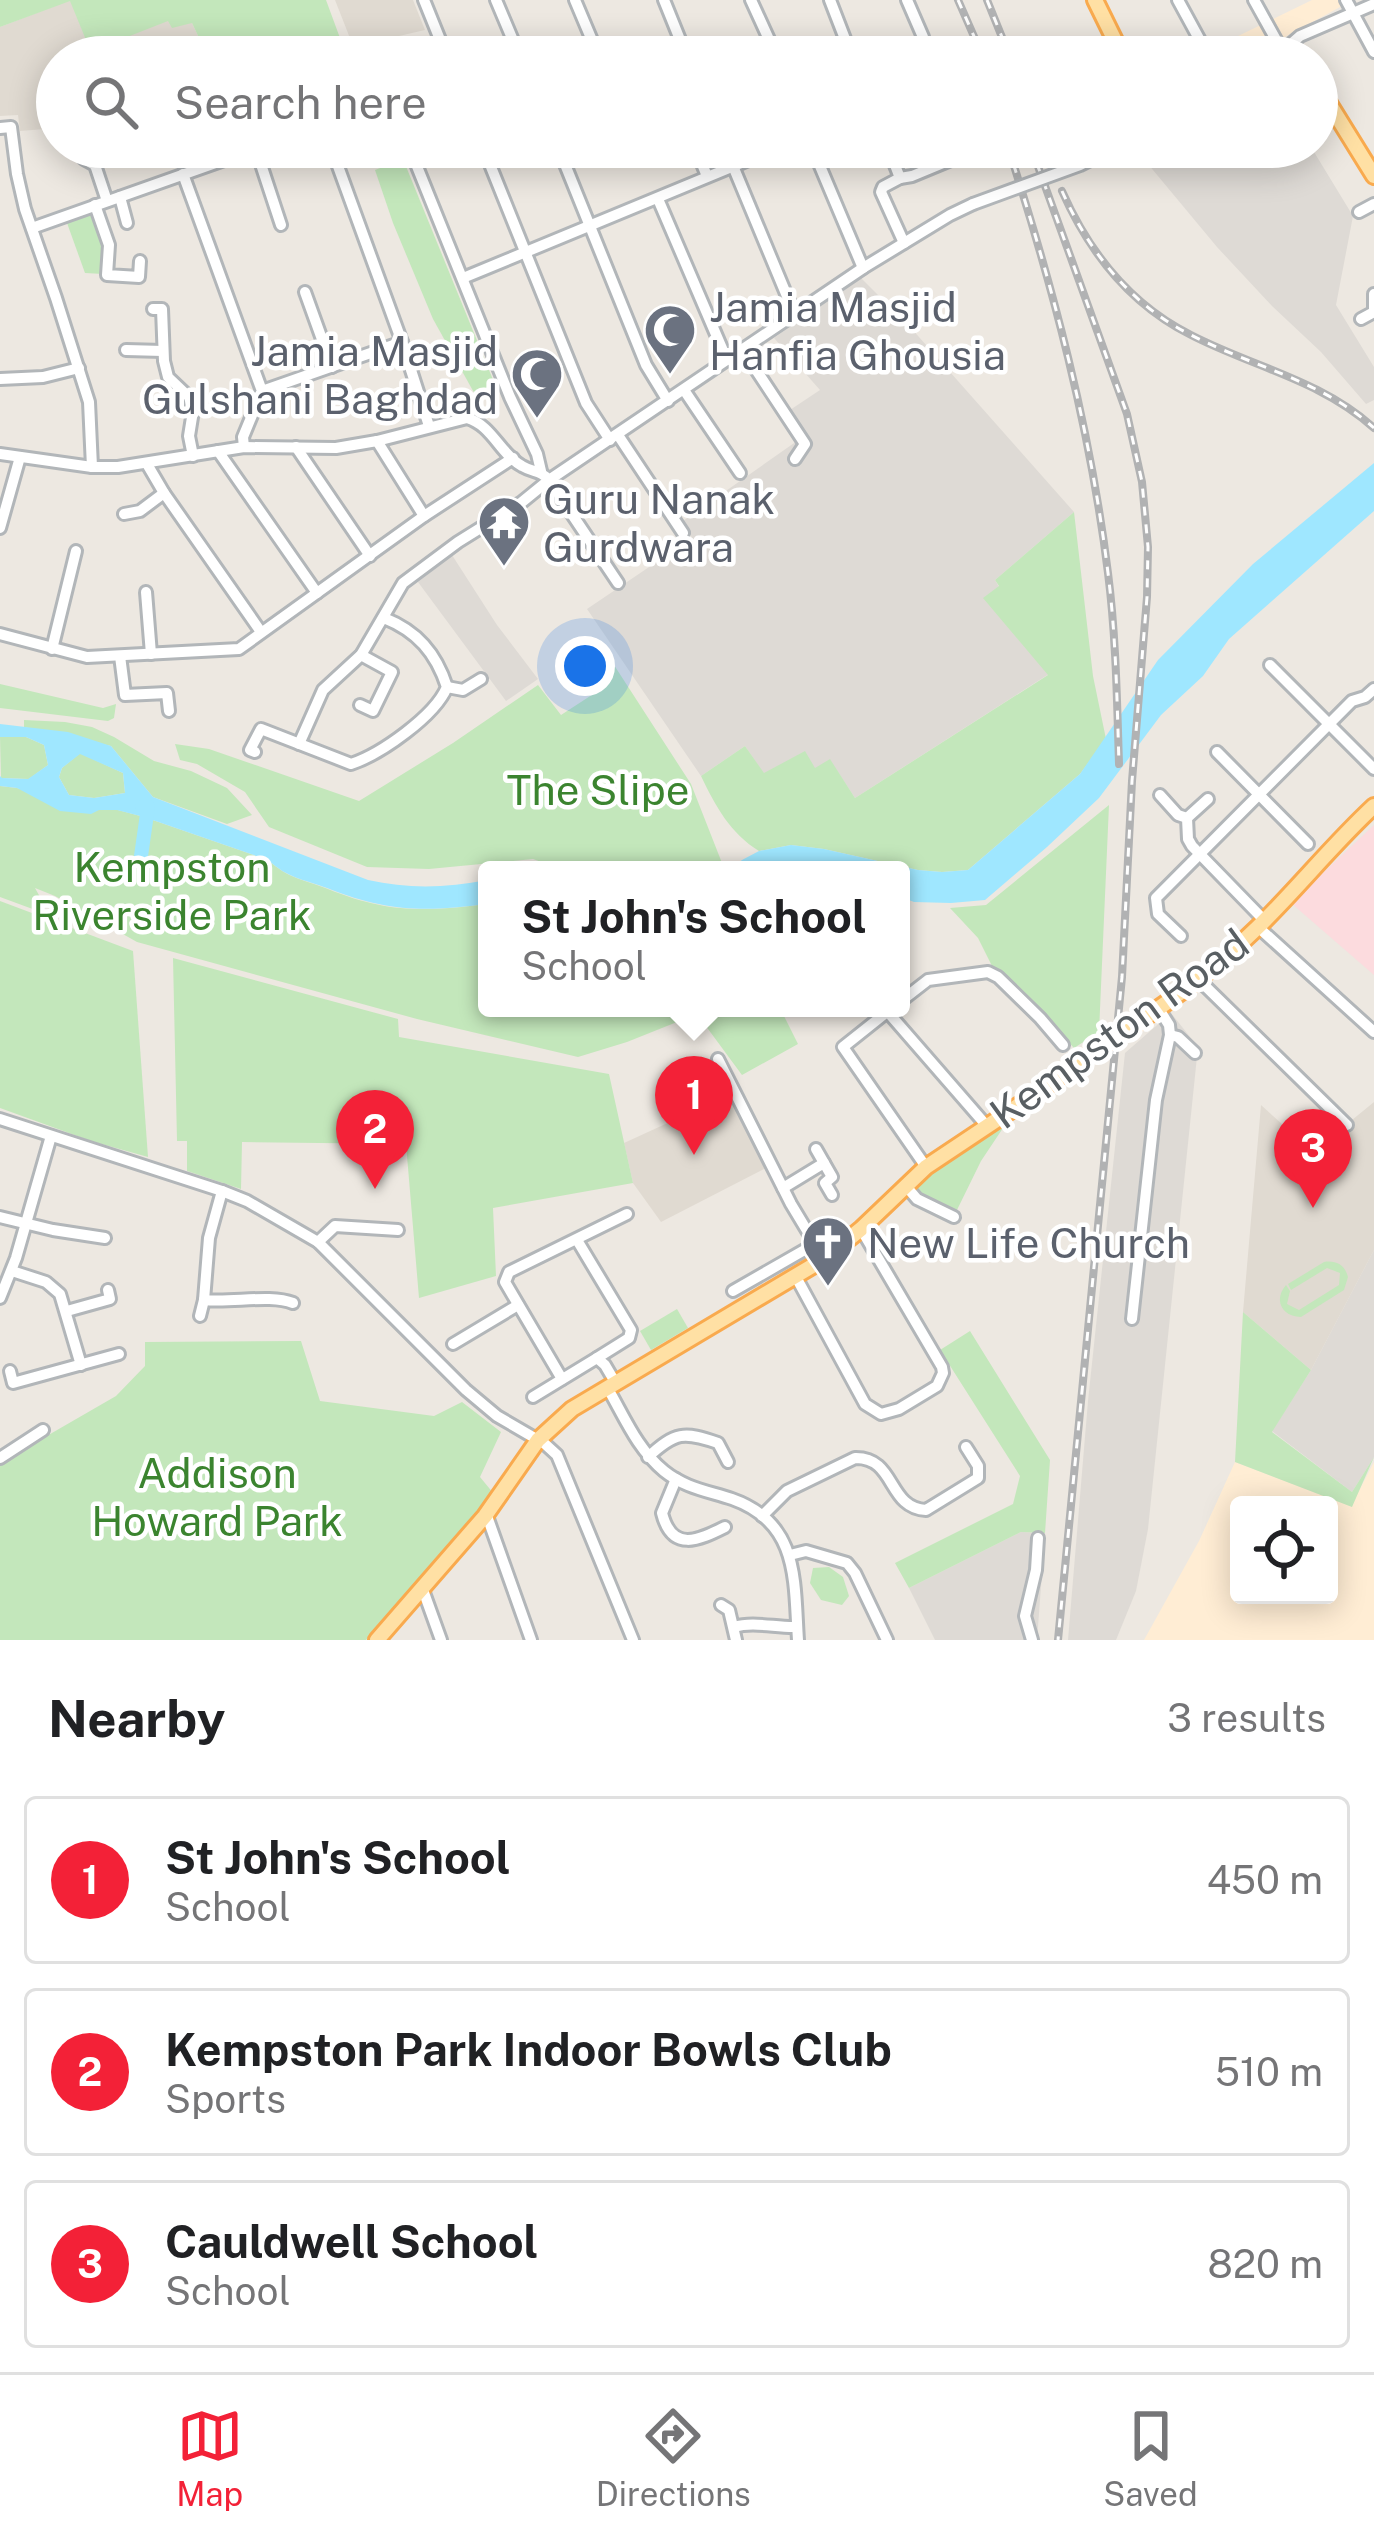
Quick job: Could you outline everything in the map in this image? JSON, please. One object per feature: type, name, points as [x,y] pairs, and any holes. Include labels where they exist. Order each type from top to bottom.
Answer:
[{"type":"main road","points":[[1095,0],[1113,36]]},
{"type":"main road","points":[[1338,118],[1374,176]]},
{"type":"main road","name":"Kempston Road","points":[[376,1640],[485,1516],[538,1440],[572,1408],[824,1259],[926,1166],[1159,1009],[1259,922],[1374,806]]},
{"type":"street","points":[[424,0],[439,36]]},
{"type":"street","points":[[496,0],[511,36]]},
{"type":"street","points":[[575,0],[590,36]]},
{"type":"street","points":[[664,0],[679,36]]},
{"type":"street","points":[[752,0],[768,36]]},
{"type":"street","points":[[830,0],[844,36]]},
{"type":"street","points":[[907,0],[922,36]]},
{"type":"street","points":[[1178,0],[1198,36]]},
{"type":"street","points":[[1254,0],[1274,36]]},
{"type":"street","points":[[1346,0],[1374,52]]},
{"type":"street","points":[[1300,36],[1374,4]]},
{"type":"street","points":[[0,128],[11,127],[25,209],[79,368],[88,402],[92,467]]},
{"type":"street","points":[[92,168],[107,201],[127,223]]},
{"type":"street","points":[[32,228],[200,168]]},
{"type":"street","points":[[264,168],[281,225]]},
{"type":"street","points":[[339,168],[429,426]]},
{"type":"street","points":[[418,168],[545,476],[618,583]]},
{"type":"street","points":[[491,168],[586,403],[683,533]]},
{"type":"street","points":[[569,168],[646,365],[668,401]]},
{"type":"street","points":[[704,168],[707,176]]},
{"type":"street","points":[[463,278],[728,168]]},
{"type":"street","points":[[734,168],[794,313]]},
{"type":"street","points":[[821,168],[863,268]]},
{"type":"street","points":[[896,168],[900,178]]},
{"type":"street","points":[[904,243],[881,192],[900,178],[932,168]]},
{"type":"street","points":[[299,745],[323,690],[361,655],[411,575],[522,502],[545,476],[614,438],[863,268],[973,204],[1072,168]]},
{"type":"street","points":[[0,176],[17,174]]},
{"type":"street","points":[[183,174],[262,391],[246,428],[244,447]]},
{"type":"street","points":[[658,199],[727,360]]},
{"type":"street","points":[[107,201],[106,274],[139,277],[140,261]]},
{"type":"street","points":[[1360,212],[1374,204]]},
{"type":"street","points":[[305,292],[332,367]]},
{"type":"street","points":[[1361,319],[1374,312],[1374,295]]},
{"type":"street","points":[[158,309],[168,377],[189,397],[193,411],[189,436],[193,456]]},
{"type":"street","points":[[262,391],[402,342]]},
{"type":"street","points":[[126,350],[164,351]]},
{"type":"street","points":[[743,350],[806,444],[795,458]]},
{"type":"street","points":[[0,379],[43,377],[79,368]]},
{"type":"street","points":[[684,390],[740,473]]},
{"type":"street","points":[[0,454],[92,467],[147,464],[244,447],[336,448],[461,418],[474,419],[521,466],[545,476]]},
{"type":"street","points":[[377,441],[424,516]]},
{"type":"street","points":[[0,634],[87,658],[239,650],[424,516],[531,446]]},
{"type":"street","points":[[296,447],[370,556]]},
{"type":"street","points":[[218,451],[316,593]]},
{"type":"street","points":[[0,528],[20,457]]},
{"type":"street","points":[[147,464],[262,632]]},
{"type":"street","points":[[124,514],[140,511],[164,493]]},
{"type":"street","points":[[52,649],[76,551]]},
{"type":"street","points":[[146,592],[151,654]]},
{"type":"street","points":[[255,752],[250,750],[261,729],[342,763],[359,762],[435,709],[447,687],[439,661],[409,628],[384,618]]},
{"type":"street","points":[[360,705],[373,711],[392,672],[361,655]]},
{"type":"street","points":[[120,656],[125,695],[167,693],[169,712]]},
{"type":"street","points":[[1270,665],[1374,769]]},
{"type":"street","points":[[447,687],[463,690],[481,679]]},
{"type":"street","points":[[1181,936],[1158,914],[1156,898],[1352,701],[1374,688]]},
{"type":"street","points":[[1217,752],[1308,844]]},
{"type":"street","points":[[1160,795],[1187,818]]},
{"type":"street","points":[[1187,818],[1208,799]]},
{"type":"street","points":[[1187,818],[1188,838],[1199,854],[1259,922],[1374,1031]]},
{"type":"street","points":[[910,994],[928,980],[988,972],[1063,1045]]},
{"type":"street","points":[[1198,979],[1347,1125]]},
{"type":"street","points":[[1132,1319],[1156,1100],[1170,1035],[1159,1009]]},
{"type":"street","points":[[879,1017],[843,1048],[926,1166]]},
{"type":"street","points":[[895,1017],[986,1125]]},
{"type":"street","points":[[1170,1035],[1178,1036],[1195,1053]]},
{"type":"street","points":[[718,1059],[824,1259]]},
{"type":"street","points":[[0,1119],[222,1191],[318,1242],[466,1390],[557,1455],[633,1640]]},
{"type":"street","points":[[0,1298],[51,1136]]},
{"type":"street","points":[[816,1150],[832,1177],[825,1183],[832,1195]]},
{"type":"street","points":[[784,1188],[824,1163]]},
{"type":"street","points":[[904,1185],[917,1199],[954,1217]]},
{"type":"street","points":[[200,1316],[209,1238],[222,1191]]},
{"type":"street","points":[[0,1217],[105,1238]]},
{"type":"street","points":[[562,1379],[506,1282],[508,1272],[624,1220]]},
{"type":"street","points":[[318,1242],[335,1226],[398,1230]]},
{"type":"street","points":[[796,1277],[873,1412],[890,1414],[937,1386],[942,1367],[861,1229]]},
{"type":"street","points":[[532,1397],[629,1338],[631,1330],[577,1240]]},
{"type":"street","points":[[733,1292],[815,1244]]},
{"type":"street","points":[[12,1270],[60,1294],[81,1365]]},
{"type":"street","points":[[67,1311],[110,1299],[108,1290]]},
{"type":"street","points":[[204,1300],[280,1298],[293,1303]]},
{"type":"street","points":[[453,1344],[518,1305]]},
{"type":"street","points":[[10,1371],[13,1383],[119,1354]]},
{"type":"street","points":[[597,1358],[606,1366],[637,1443],[648,1456],[676,1480],[738,1502],[762,1516],[790,1555],[797,1634],[752,1623],[735,1634],[729,1610],[718,1602]]},
{"type":"street","points":[[0,1458],[43,1430]]},
{"type":"street","points":[[648,1456],[670,1437],[688,1434],[713,1441],[722,1456]]},
{"type":"street","points":[[762,1516],[787,1491],[864,1457],[880,1465],[905,1504],[926,1510],[974,1483],[979,1473],[968,1456]]},
{"type":"street","points":[[676,1480],[662,1514],[669,1531],[693,1541],[725,1527]]},
{"type":"street","points":[[485,1516],[531,1640]]},
{"type":"street","points":[[1032,1640],[1025,1616],[1038,1538]]},
{"type":"street","points":[[790,1555],[806,1551],[847,1563],[887,1640]]},
{"type":"street","points":[[422,1590],[441,1640]]},
{"type":"shaded area","points":[[70,0],[192,23],[198,36],[36,36],[36,130],[20,131],[18,115],[0,116],[0,27]]},
{"type":"shaded area","points":[[335,0],[413,0],[425,30],[399,36],[349,36]]},
{"type":"shaded area","points":[[1312,0],[1339,0],[1342,6],[1287,36],[1238,36]]},
{"type":"shaded area","points":[[1151,168],[1324,168],[1353,216],[1336,305],[1374,367],[1374,400],[1366,404],[1217,247]]},
{"type":"shaded area","points":[[860,277],[1074,512],[995,580],[1049,674],[855,798],[830,760],[815,769],[764,774],[745,746],[701,776],[587,609],[692,538],[683,521],[797,441],[794,448],[809,438],[790,410],[820,390],[774,338]]},
{"type":"shaded area","points":[[452,555],[538,679],[506,701],[418,582]]},
{"type":"shaded area","points":[[1374,825],[1374,975],[1291,903]]},
{"type":"shaded area","points":[[1171,1013],[1198,1047],[1148,1529],[1136,1591],[1116,1640],[1068,1640],[1125,1053]]},
{"type":"shaded area","points":[[731,1094],[766,1168],[661,1222],[633,1183],[624,1143]]},
{"type":"shaded area","points":[[1374,1102],[1374,1250],[1311,1370],[1243,1312],[1261,1105],[1313,1152]]},
{"type":"shaded area","points":[[1374,1250],[1374,1457],[1352,1492],[1272,1431],[1311,1370]]},
{"type":"shaded area","points":[[1235,1462],[1325,1496],[1230,1496],[1230,1604],[1338,1604],[1338,1501],[1351,1506],[1374,1462],[1374,1640],[1144,1640],[1199,1541]]},
{"type":"shaded area","points":[[1021,1532],[1045,1533],[1037,1640],[935,1640],[909,1588]]},
{"type":"green space","points":[[0,0],[326,0],[339,36],[198,36],[192,23],[172,28],[168,21],[130,36],[84,36],[70,1],[0,27]]},
{"type":"green space","points":[[407,168],[498,392],[477,398],[433,319],[375,170]]},
{"type":"green space","points":[[96,212],[106,245],[103,274],[85,273],[67,223]]},
{"type":"green space","points":[[1074,512],[1093,676],[1106,739],[1080,774],[968,870],[918,870],[910,868],[910,861],[878,861],[791,845],[759,851],[732,828],[701,776],[745,746],[764,773],[805,751],[815,768],[830,759],[855,798],[1048,675],[983,598],[999,586],[995,580]]},
{"type":"green space","name":"The Slipe","points":[[603,648],[691,784],[721,861],[533,859],[429,869],[367,867],[269,827],[245,792],[197,764],[180,760],[175,744],[209,749],[359,801],[538,685],[561,715],[601,689],[584,663]]},
{"type":"green space","points":[[0,684],[103,708],[116,704],[114,718],[0,708]]},
{"type":"green space","points":[[24,720],[92,727],[154,761],[227,788],[252,815],[227,824],[153,797],[111,746],[24,727]]},
{"type":"green space","points":[[0,737],[26,737],[44,745],[48,765],[29,779],[1,778]]},
{"type":"green space","points":[[80,753],[123,773],[125,793],[94,798],[69,795],[59,777],[62,768]]},
{"type":"green space","name":"Kempston Riverside Park","points":[[0,786],[144,817],[268,860],[296,878],[369,903],[425,909],[478,905],[478,1017],[690,1017],[578,1057],[417,1019],[137,942],[35,888],[40,897],[38,911],[0,897]]},
{"type":"green space","points":[[1109,805],[1099,1032],[1074,1048],[992,966],[978,938],[950,908],[986,905]]},
{"type":"green space","points":[[0,901],[133,951],[148,1157],[0,1108]]},
{"type":"green space","points":[[173,958],[398,1019],[399,1037],[609,1074],[633,1183],[493,1208],[496,1276],[419,1298],[406,1144],[242,1142],[241,1189],[187,1171],[187,1141],[177,1141]]},
{"type":"green space","name":"Kempston Riverside Park","points":[[699,1017],[784,1017],[798,1044],[742,1075]]},
{"type":"green space","points":[[1005,1125],[955,1214],[918,1195],[916,1185]]},
{"type":"green space","points":[[1324,1262],[1345,1269],[1344,1290],[1301,1317],[1284,1311],[1280,1302],[1286,1285],[1290,1291],[1287,1304],[1299,1310],[1339,1285],[1340,1273],[1327,1268],[1291,1290],[1288,1284]]},
{"type":"green space","points":[[677,1309],[688,1328],[651,1350],[640,1331]]},
{"type":"green space","points":[[1243,1312],[1311,1370],[1272,1432],[1352,1492],[1374,1457],[1352,1507],[1338,1502],[1338,1496],[1323,1496],[1235,1462]]},
{"type":"green space","points":[[970,1331],[1050,1460],[1045,1533],[1021,1532],[909,1588],[895,1563],[1013,1504],[1020,1476],[940,1350]]},
{"type":"green space","name":"Addison Howard Park","points":[[301,1341],[320,1401],[434,1416],[462,1402],[501,1432],[480,1477],[494,1494],[366,1640],[0,1640],[0,1463],[116,1396],[145,1366],[145,1342]]},
{"type":"green space","points":[[829,1567],[843,1577],[849,1596],[842,1605],[821,1600],[810,1583],[813,1568]]},
{"type":"water","points":[[1374,463],[1374,511],[1229,639],[1203,676],[1161,715],[1099,798],[985,900],[910,900],[910,868],[968,870],[1080,774],[1158,660],[1253,564]]},
{"type":"water","points":[[0,724],[68,732],[111,746],[153,797],[368,880],[427,886],[478,882],[478,905],[425,909],[368,902],[296,878],[268,860],[144,817],[117,810],[60,811],[17,788],[0,786],[0,776],[28,779],[48,765],[44,745],[26,737],[0,737]],"holes":[[[80,754],[123,773],[125,793],[94,798],[69,795],[59,777],[62,768]]]},
{"type":"water","points":[[791,845],[878,861],[741,861],[759,851]]},
{"type":"waterway","points":[[141,856],[148,807],[142,807]]},
{"type":"railway","points":[[958,0],[974,36]]},
{"type":"railway","points":[[987,0],[1002,36]]},
{"type":"railway","points":[[1014,168],[1055,305],[1091,465],[1111,597],[1119,764]]},
{"type":"railway","points":[[1039,168],[1127,414],[1142,482],[1148,547],[1122,977],[1058,1640]]},
{"type":"railway","points":[[1062,191],[1099,255],[1149,308],[1191,335],[1332,398],[1374,428]]},
{"type":"place","name":"Jamia Masjid Hanfia Ghousia","points":[[670,376]]},
{"type":"place","name":"Jamia Masjid Gulshani Baghdad","points":[[537,420]]},
{"type":"place","name":"Guru Nanak Gurdwara","points":[[504,568]]},
{"type":"place","name":"St John's School","points":[[694,1155]]},
{"type":"place","name":"Kempston Park Indoor Bowls Club","points":[[375,1189]]},
{"type":"place","name":"Cauldwell School","points":[[1313,1208]]},
{"type":"place","name":"New Life Church","points":[[828,1288]]}]
